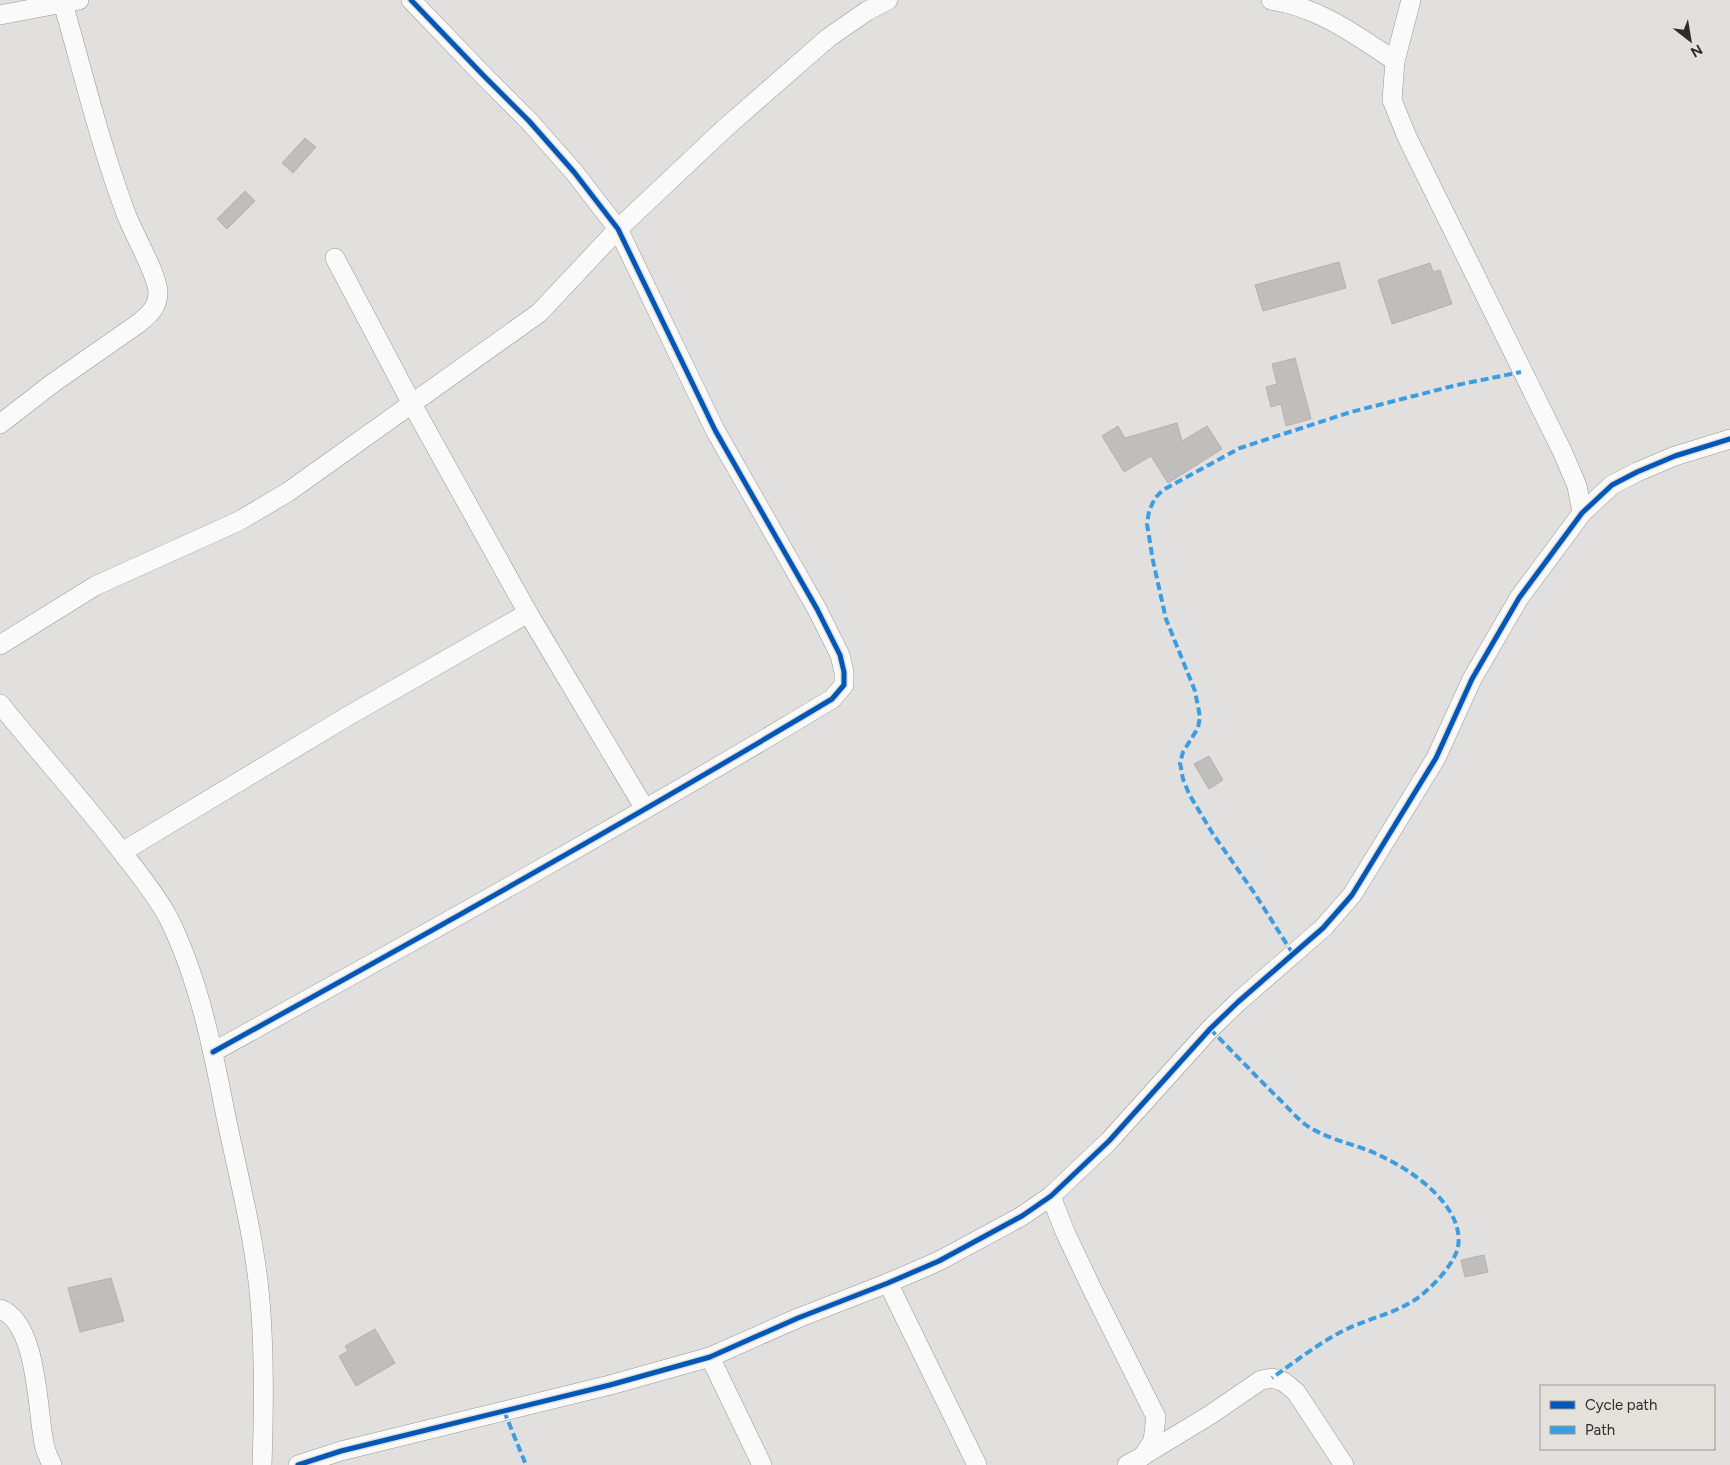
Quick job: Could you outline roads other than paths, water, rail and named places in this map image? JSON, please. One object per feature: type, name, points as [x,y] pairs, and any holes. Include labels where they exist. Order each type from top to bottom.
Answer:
[{"type":"street","points":[[213,1052],[645,809],[832,699],[844,685],[844,672],[840,655],[817,609],[715,430],[618,229],[579,178],[529,121],[411,0]]},
{"type":"street","points":[[0,645],[95,586],[239,521],[288,492],[539,313],[618,229],[724,129],[828,38],[867,11],[888,0]]},
{"type":"street","points":[[1270,0],[1285,2],[1335,22],[1395,61]]},
{"type":"street","points":[[1411,0],[1395,61],[1392,100],[1407,137],[1563,453],[1577,486],[1582,513]]},
{"type":"street","points":[[0,15],[72,2],[112,176],[158,291],[157,303],[151,313],[53,383],[0,424]]},
{"type":"street","points":[[335,258],[412,404],[528,614],[645,809]]},
{"type":"street","points":[[298,1465],[342,1451],[610,1386],[710,1357],[798,1318],[888,1283],[939,1260],[1022,1216],[1051,1196],[1109,1141],[1210,1029],[1323,928],[1352,895],[1436,758],[1472,679],[1519,598],[1582,513],[1612,485],[1636,472],[1675,456],[1730,439]]},
{"type":"street","points":[[122,852],[348,716],[528,614]]},
{"type":"street","points":[[0,704],[104,828],[153,893],[167,916],[192,978],[213,1052],[251,1237],[259,1288],[264,1408],[262,1465]]},
{"type":"street","points":[[1051,1196],[1065,1232],[1092,1289],[1156,1417],[1153,1441],[1135,1460]]},
{"type":"street","points":[[888,1283],[977,1465]]},
{"type":"street","points":[[0,1309],[12,1316],[19,1324],[29,1352],[40,1404],[44,1445],[52,1465]]},
{"type":"street","points":[[710,1357],[762,1465]]},
{"type":"street","points":[[1135,1460],[1196,1424],[1261,1380],[1272,1378],[1284,1382],[1296,1392],[1344,1465]]}]
